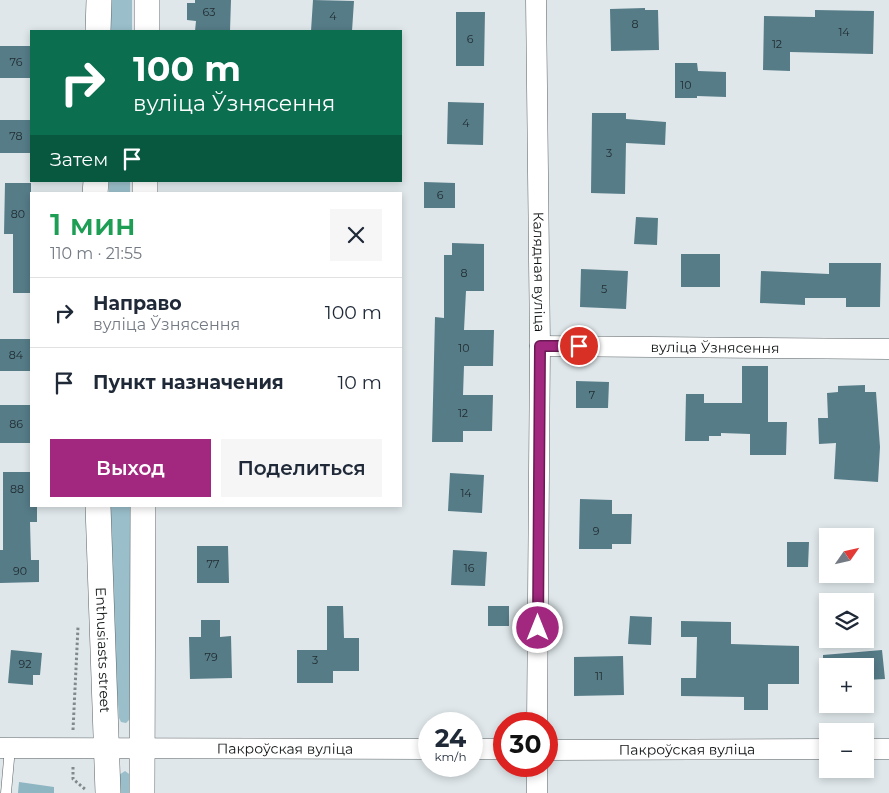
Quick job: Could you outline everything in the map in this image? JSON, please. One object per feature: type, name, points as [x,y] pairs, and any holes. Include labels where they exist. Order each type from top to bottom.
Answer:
[{"type":"street","points":[[98,30],[99,0]]},
{"type":"street","points":[[147,0],[147,30]]},
{"type":"street","name":"Калядная вуліца","points":[[536,0],[540,346],[537,712]]},
{"type":"street","name":"вуліца Ўзнясення","points":[[540,346],[889,349]]},
{"type":"street","name":"Enthusiasts street","points":[[98,507],[108,746],[108,793]]},
{"type":"street","points":[[142,793],[143,507]]},
{"type":"street","name":"Пакроўская вуліца","points":[[5,748],[108,746],[141,748],[418,749]]},
{"type":"street","name":"Пакроўская вуліца","points":[[558,750],[819,749]]},
{"type":"street","points":[[874,749],[889,749]]},
{"type":"street","points":[[537,777],[537,793]]},
{"type":"lane","points":[[5,748],[6,793]]},
{"type":"path","points":[[78,626],[73,779],[90,793]]},
{"type":"shaded area","points":[[111,0],[132,0],[132,30],[110,30]]},
{"type":"shaded area","points":[[109,182],[130,182],[130,192],[109,192]]},
{"type":"shaded area","points":[[110,507],[132,507],[131,718],[126,723],[121,722],[119,718],[112,623]]},
{"type":"shaded area","points":[[125,771],[132,776],[132,793],[119,793],[119,775]]},
{"type":"shaded area","points":[[19,782],[54,787],[54,793],[18,793]]},
{"type":"building","points":[[195,0],[231,0],[230,30],[195,30],[196,21],[187,20],[187,3],[195,3]]},
{"type":"building","points":[[313,0],[354,1],[352,30],[311,30]]},
{"type":"building","points":[[645,8],[645,10],[658,10],[659,50],[611,51],[610,9]]},
{"type":"building","points":[[815,10],[874,11],[873,54],[790,52],[790,71],[763,70],[764,16],[815,17]]},
{"type":"building","points":[[456,12],[485,12],[484,66],[456,66]]},
{"type":"building","points":[[0,46],[30,46],[30,78],[0,78]]},
{"type":"building","points":[[675,63],[697,63],[698,71],[726,72],[726,97],[697,96],[697,98],[675,98]]},
{"type":"building","points":[[448,102],[484,103],[483,145],[447,144]]},
{"type":"building","points":[[592,113],[626,113],[626,119],[666,122],[665,145],[626,143],[625,194],[591,193]]},
{"type":"building","points":[[0,120],[30,120],[30,153],[0,153]]},
{"type":"building","points":[[424,182],[455,183],[455,208],[424,208]]},
{"type":"building","points":[[5,183],[31,183],[30,293],[13,293],[13,234],[4,234]]},
{"type":"building","points":[[636,217],[658,218],[657,245],[634,244]]},
{"type":"building","points":[[452,243],[484,244],[484,291],[466,291],[464,330],[494,330],[493,366],[464,366],[463,395],[493,395],[492,431],[463,431],[463,442],[432,442],[435,317],[444,318],[444,255],[452,255]]},
{"type":"building","points":[[681,254],[720,254],[720,287],[681,287]]},
{"type":"building","points":[[829,263],[881,263],[880,307],[846,307],[846,298],[805,298],[805,305],[760,303],[761,271],[829,274]]},
{"type":"building","points":[[581,269],[628,271],[626,309],[580,307]]},
{"type":"building","points":[[0,339],[30,339],[30,371],[0,371]]},
{"type":"building","points":[[742,366],[768,366],[768,422],[787,422],[786,455],[750,455],[750,434],[721,433],[721,436],[709,436],[709,441],[685,441],[686,394],[704,394],[704,403],[742,403]]},
{"type":"building","points":[[576,381],[609,382],[608,408],[576,408]]},
{"type":"building","points":[[865,385],[865,392],[876,392],[880,447],[878,482],[834,479],[836,443],[819,444],[818,418],[828,418],[827,393],[838,392],[838,386]]},
{"type":"building","points":[[0,405],[30,405],[30,443],[0,443]]},
{"type":"building","points":[[3,472],[30,472],[30,507],[37,507],[37,522],[30,522],[31,560],[39,560],[39,582],[0,583],[0,550],[3,550]]},
{"type":"building","points":[[450,473],[484,475],[482,513],[448,511]]},
{"type":"building","points":[[580,499],[612,500],[612,514],[632,514],[631,544],[612,544],[612,549],[579,549]]},
{"type":"building","points":[[787,542],[809,542],[808,567],[787,567]]},
{"type":"building","points":[[197,546],[228,546],[229,583],[197,583]]},
{"type":"building","points":[[453,550],[487,552],[485,586],[451,585]]},
{"type":"building","points":[[327,606],[343,606],[344,638],[359,638],[359,671],[333,671],[333,683],[297,683],[297,650],[327,650]]},
{"type":"building","points":[[488,606],[509,606],[509,626],[488,626]]},
{"type":"building","points":[[630,616],[652,617],[651,645],[628,644]]},
{"type":"building","points":[[201,620],[220,620],[220,637],[231,636],[232,678],[190,679],[189,637],[201,637]]},
{"type":"building","points":[[681,621],[731,622],[731,644],[799,646],[799,684],[768,684],[768,710],[744,710],[744,697],[681,696],[681,678],[696,678],[697,637],[681,637]]},
{"type":"building","points":[[11,650],[42,653],[40,675],[33,675],[33,685],[8,683]]},
{"type":"building","points":[[882,650],[885,679],[874,680],[874,658],[823,658],[823,655]]},
{"type":"building","points":[[623,656],[624,695],[574,696],[574,657]]},
{"type":"route","points":[[538,628],[540,346],[579,346]]}]
